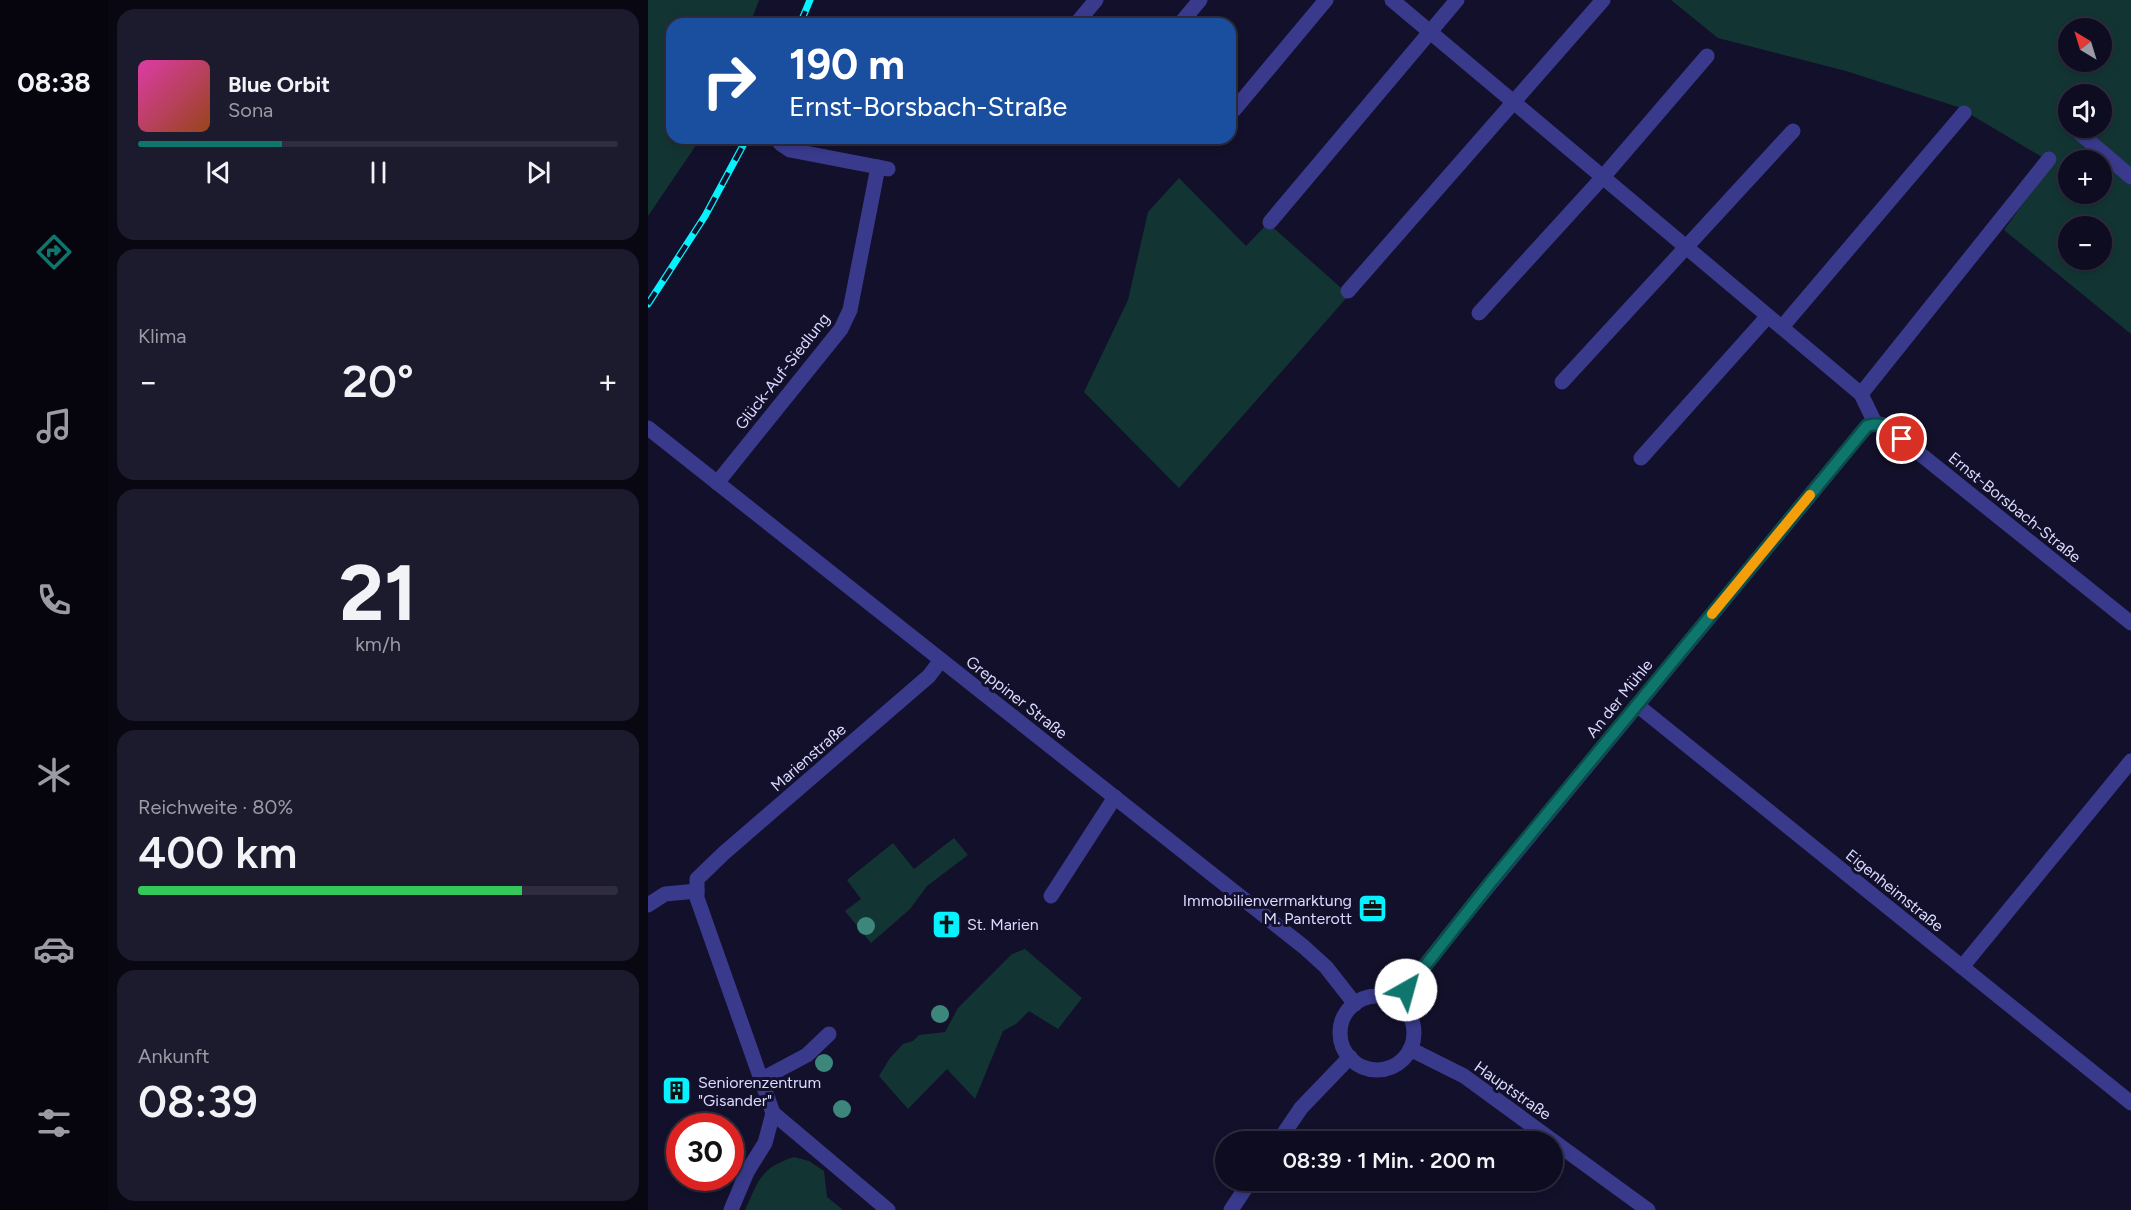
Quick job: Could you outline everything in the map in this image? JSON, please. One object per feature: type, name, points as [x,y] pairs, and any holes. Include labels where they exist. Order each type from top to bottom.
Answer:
[{"type":"street","points":[[1081,18],[1096,0]]},
{"type":"street","points":[[1185,18],[1200,0]]},
{"type":"street","points":[[1236,108],[1326,0]]},
{"type":"street","points":[[1392,0],[1861,394],[1875,423]]},
{"type":"street","points":[[1270,222],[1457,0]]},
{"type":"street","points":[[1348,291],[1603,0]]},
{"type":"street","points":[[1479,313],[1603,177],[1707,56]]},
{"type":"street","points":[[1782,327],[1964,113]]},
{"type":"street","points":[[1562,382],[1793,131]]},
{"type":"street","points":[[2086,138],[2131,177]]},
{"type":"street","name":"Glück-Auf-Siedlung","points":[[717,483],[841,329],[850,310],[883,168],[790,150],[783,144]]},
{"type":"street","points":[[1861,394],[2049,159]]},
{"type":"street","points":[[1641,458],[1767,316]]},
{"type":"street","name":"Ernst-Borsbach-Straße","points":[[1875,423],[1884,424],[2131,623]]},
{"type":"street","name":"An der Mühle","points":[[1396,1002],[1477,900],[1867,426],[1875,423]]},
{"type":"street","name":"Greppiner Straße","points":[[648,428],[1304,946],[1326,967],[1355,1004]]},
{"type":"street","name":"Marienstraße","points":[[697,885],[724,853],[929,676],[941,660]]},
{"type":"street","name":"Eigenheimstraße","points":[[1637,705],[2131,1103]]},
{"type":"street","points":[[1962,968],[2131,760]]},
{"type":"street","points":[[1051,896],[1115,797]]},
{"type":"street","points":[[648,906],[665,894],[697,885],[697,898],[773,1113],[888,1210]]},
{"type":"street","points":[[1372,996],[1385,997],[1396,1002],[1406,1011],[1412,1022],[1414,1036],[1410,1049],[1399,1063],[1382,1070],[1364,1067],[1350,1057],[1343,1047],[1341,1029],[1344,1018],[1355,1004],[1372,996]]},
{"type":"street","points":[[762,1079],[807,1055],[829,1034]]},
{"type":"street","name":"Hauptstraße","points":[[1410,1049],[1473,1082],[1648,1210]]},
{"type":"street","points":[[1285,1131],[1301,1108],[1350,1057]]},
{"type":"street","points":[[731,1210],[747,1172],[765,1143],[773,1113]]},
{"type":"street","points":[[1231,1210],[1244,1191]]},
{"type":"green space","points":[[648,0],[759,0],[752,18],[666,18],[666,144],[697,144],[648,216]]},
{"type":"green space","points":[[1671,0],[2131,0],[2131,334],[2004,230],[2052,163],[1958,107],[1846,71],[1718,38]]},
{"type":"green space","points":[[1179,178],[1246,246],[1268,223],[1349,295],[1179,488],[1084,392],[1128,300],[1148,212]]},
{"type":"green space","points":[[954,838],[968,855],[927,886],[910,909],[871,943],[845,911],[861,899],[847,880],[893,843],[914,869]]},
{"type":"green space","points":[[1025,949],[1082,998],[1058,1029],[1029,1011],[1016,1024],[1003,1031],[975,1099],[947,1069],[908,1109],[879,1076],[890,1058],[903,1044],[913,1041],[919,1035],[945,1032],[958,1008],[1012,954]]},
{"type":"green space","points":[[794,1157],[809,1161],[824,1171],[827,1197],[843,1210],[745,1210],[762,1176],[774,1166]]},
{"type":"railway","points":[[802,18],[810,0]]},
{"type":"railway","points":[[648,304],[705,216],[744,144]]},
{"type":"slow traffic","points":[[1712,614],[1810,495]]},
{"type":"place","name":"Immobilienvermarktung M. Panterott","points":[[1373,909]]},
{"type":"place","name":"St. Marien","points":[[946,924]]},
{"type":"place","name":"Seniorenzentrum \"Gisander\"","points":[[677,1091]]},
{"type":"route","points":[[1406,990],[1491,882],[1867,426],[1875,423],[1884,424],[1902,439]]}]
